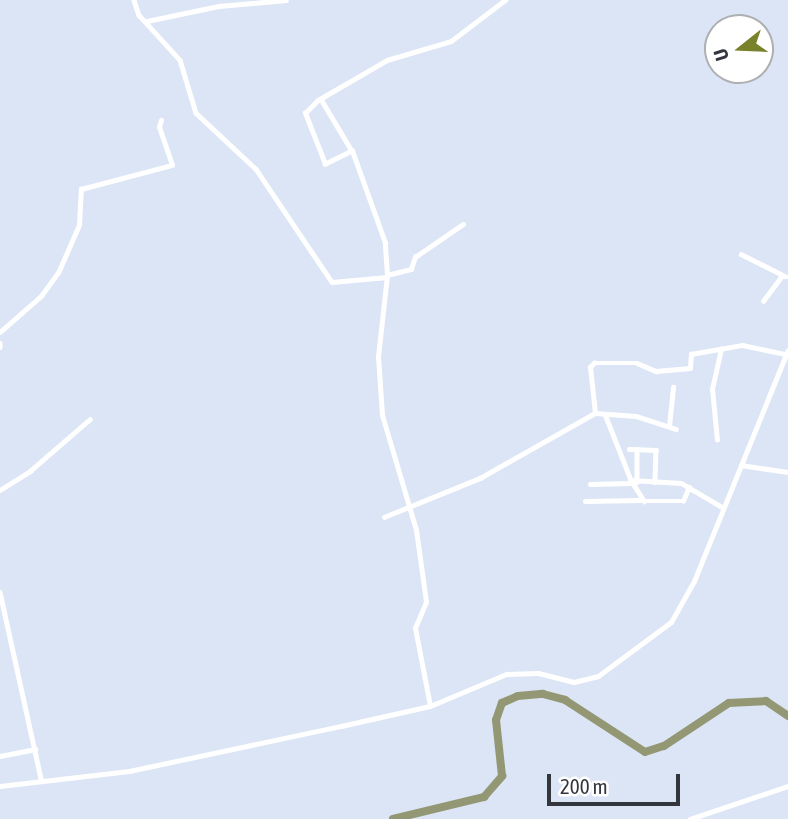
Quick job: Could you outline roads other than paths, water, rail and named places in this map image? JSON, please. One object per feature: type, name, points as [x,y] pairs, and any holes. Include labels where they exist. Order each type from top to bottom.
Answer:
[{"type":"street","points":[[134,0],[139,15],[180,60],[196,113],[256,169],[332,282],[387,276],[411,269],[415,257],[463,224]]},
{"type":"street","points":[[139,15],[152,23],[219,6],[286,0]]},
{"type":"street","points":[[352,151],[324,164],[305,118],[321,99],[387,60],[451,41],[505,0]]},
{"type":"street","points":[[321,99],[352,151],[385,243],[387,276],[378,357],[382,415],[411,505],[426,603],[415,628],[416,643],[430,706]]},
{"type":"street","points":[[0,332],[41,296],[58,273],[79,225],[81,189],[172,165],[159,126],[162,120]]},
{"type":"street","points":[[741,254],[787,276],[763,301]]},
{"type":"street","points":[[0,786],[41,779],[129,771],[430,706],[506,674],[538,673],[574,682],[598,676],[671,622],[741,465],[787,352],[742,345],[720,348],[690,354],[690,368],[656,371],[638,363],[591,364],[596,414]]},
{"type":"street","points":[[717,440],[712,389],[720,348]]},
{"type":"street","points":[[669,426],[673,387]]},
{"type":"street","points":[[384,517],[480,478],[596,414],[636,416],[676,429]]},
{"type":"street","points":[[605,414],[642,500]]},
{"type":"street","points":[[0,489],[30,471],[90,419]]},
{"type":"street","points":[[629,449],[656,450],[655,482]]},
{"type":"street","points":[[634,481],[637,449]]},
{"type":"street","points":[[741,465],[788,472]]},
{"type":"street","points":[[590,484],[634,481],[689,487],[722,507]]},
{"type":"street","points":[[585,501],[683,501],[689,487]]},
{"type":"street","points":[[0,592],[41,779]]},
{"type":"street","points":[[0,756],[35,749]]},
{"type":"street","points":[[690,819],[788,786]]},
{"type":"waterway","points":[[393,819],[484,797],[502,776],[496,720],[502,703],[518,696],[543,694],[565,700],[645,752],[664,746],[729,703],[766,701],[788,716]]}]
